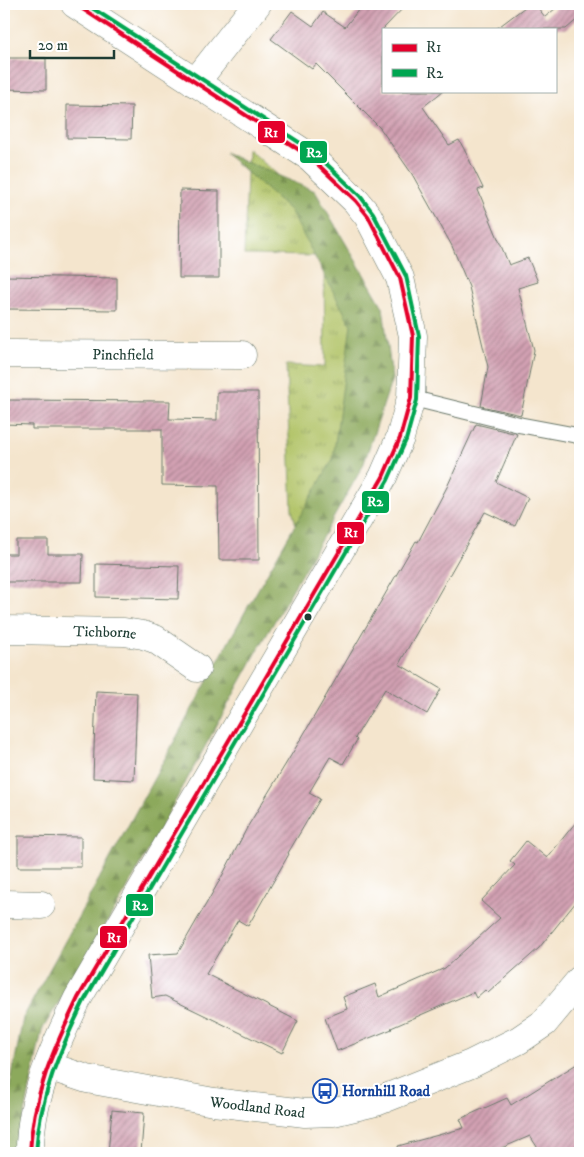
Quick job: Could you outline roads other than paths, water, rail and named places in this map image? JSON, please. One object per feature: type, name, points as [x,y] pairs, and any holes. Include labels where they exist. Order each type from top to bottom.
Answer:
[{"type":"street","points":[[30,1153],[33,1115],[48,1066],[78,998],[375,491],[400,438],[411,398],[413,336],[400,278],[368,216],[349,194],[310,158],[75,4]]},
{"type":"street","points":[[195,83],[257,4]]},
{"type":"street","name":"Pinchfield","points":[[4,354],[242,355]]},
{"type":"street","name":"Tichborne","points":[[4,630],[124,632],[144,635],[156,639],[197,668]]},
{"type":"street","points":[[4,904],[41,905]]},
{"type":"street","name":"Woodland Road","points":[[48,1066],[87,1079],[214,1102],[305,1112],[334,1112],[376,1102],[471,1064],[520,1040],[544,1023],[580,980]]},
{"type":"lane","points":[[411,398],[580,436]]},
{"type":"place","name":"Hornhill Road","points":[[325,1091]]}]
